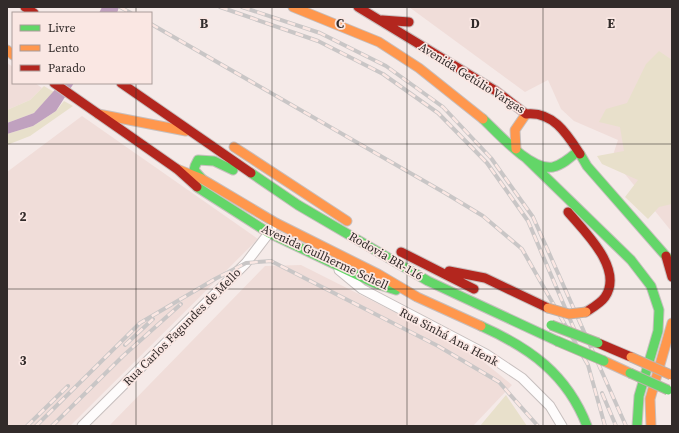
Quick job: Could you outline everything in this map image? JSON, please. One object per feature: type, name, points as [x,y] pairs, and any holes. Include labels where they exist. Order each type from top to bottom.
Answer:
[{"type":"main road","name":"Avenida Getúlio Vargas","points":[[293,7],[386,46],[425,72],[479,116],[526,158]]},
{"type":"main road","name":"Avenida Getúlio Vargas","points":[[358,7],[496,92],[526,114],[536,113],[558,123],[568,135],[586,166],[669,259]]},
{"type":"main road","points":[[379,20],[409,22]]},
{"type":"main road","name":"Avenida Guilherme Schell","points":[[55,84],[177,169],[197,187],[269,233],[374,283],[417,297]]},
{"type":"main road","name":"Rodovia BR-116","points":[[122,84],[276,190],[428,281],[557,341],[670,391]]},
{"type":"main road","points":[[138,84],[163,100]]},
{"type":"main road","points":[[98,114],[193,132]]},
{"type":"main road","points":[[516,149],[513,137],[514,129],[526,114]]},
{"type":"main road","name":"Rodovia BR-116","points":[[228,143],[352,224]]},
{"type":"main road","points":[[526,158],[534,163],[547,167],[554,167],[561,165],[577,152]]},
{"type":"main road","points":[[429,268],[485,278],[548,308],[569,314],[586,312],[605,297],[611,276],[601,252],[526,158]]},
{"type":"main road","points":[[526,158],[631,260],[651,286],[659,310],[658,331],[639,396],[636,421],[637,426]]},
{"type":"main road","points":[[202,179],[195,173],[194,164],[198,160],[205,159],[214,161],[276,190]]},
{"type":"main road","name":"Avenida Guilherme Schell","points":[[177,169],[202,179],[276,223],[378,274],[417,297],[505,337],[539,359],[566,385],[587,426]]},
{"type":"main road","name":"Rodovia BR-116","points":[[391,246],[429,268],[483,294]]},
{"type":"main road","points":[[326,259],[331,250]]},
{"type":"main road","points":[[669,259],[672,277]]},
{"type":"main road","points":[[548,324],[598,343],[672,375]]},
{"type":"main road","points":[[651,426],[650,399],[672,324]]},
{"type":"street","name":"Rua Carlos Fagundes de Mello","points":[[82,426],[246,263],[276,223]]},
{"type":"street","name":"Rua Sinhá Ana Henk","points":[[326,259],[362,289],[486,354],[522,378],[550,406],[562,426]]},
{"type":"shaded area","points":[[102,7],[119,7],[117,12],[100,12]]},
{"type":"shaded area","points":[[409,7],[672,7],[672,232],[612,158],[618,140],[574,121],[561,109],[548,80],[525,92]]},
{"type":"shaded area","points":[[659,51],[672,60],[672,204],[659,207],[648,219],[625,197],[638,180],[602,164],[597,156],[624,151],[620,127],[599,122],[606,109],[627,103],[646,64]]},
{"type":"shaded area","points":[[7,63],[12,66],[12,84],[36,84],[42,88],[30,100],[7,110]]},
{"type":"shaded area","points":[[60,84],[73,84],[56,111],[33,126],[7,134],[7,123],[34,113]]},
{"type":"shaded area","points":[[44,86],[54,92],[34,113],[7,123],[7,110],[30,100]]},
{"type":"shaded area","points":[[64,101],[73,106],[30,136],[7,145],[7,134],[33,126],[56,111]]},
{"type":"shaded area","points":[[82,116],[258,239],[70,426],[7,426],[7,172]]},
{"type":"shaded area","points":[[301,265],[468,349],[512,385],[473,426],[109,426],[265,266]]},
{"type":"shaded area","points":[[506,395],[527,426],[480,426]]},
{"type":"railway","points":[[120,7],[129,12]]},
{"type":"railway","points":[[220,7],[318,41],[383,74],[438,113],[487,163],[528,221],[578,338]]},
{"type":"railway","points":[[242,7],[320,33],[386,66],[443,107],[491,158],[533,217],[626,426]]},
{"type":"railway","points":[[152,25],[483,216],[522,249],[588,365],[605,426]]},
{"type":"railway","points":[[36,426],[140,323],[215,279],[246,263],[271,261],[438,346],[499,382],[538,426]]},
{"type":"railway","points":[[52,426],[123,356],[181,304]]},
{"type":"railway","points":[[125,345],[153,319]]},
{"type":"railway","points":[[27,426],[68,386]]},
{"type":"railway","points":[[602,393],[616,426]]},
{"type":"traffic: fast","points":[[483,119],[515,150],[544,167],[560,165],[577,152]]},
{"type":"traffic: fast","points":[[580,154],[587,166],[672,263]]},
{"type":"traffic: fast","points":[[526,158],[631,260],[651,286],[659,310],[658,331],[639,396],[637,426]]},
{"type":"traffic: fast","points":[[202,179],[194,170],[198,160],[214,161],[233,170]]},
{"type":"traffic: fast","points":[[251,173],[298,205],[428,281],[557,341]]},
{"type":"traffic: fast","points":[[197,187],[269,233],[374,283],[396,290]]},
{"type":"traffic: fast","points":[[551,325],[598,343]]},
{"type":"traffic: fast","points":[[481,326],[499,334],[531,354],[558,377],[579,408],[587,426]]},
{"type":"traffic: fast","points":[[557,341],[604,361]]},
{"type":"traffic: fast","points":[[630,373],[668,390]]},
{"type":"traffic: slow","points":[[293,7],[379,42],[419,68],[483,119]]},
{"type":"traffic: slow","points":[[7,50],[12,54]]},
{"type":"traffic: slow","points":[[98,114],[186,131]]},
{"type":"traffic: slow","points":[[516,149],[515,130],[526,114]]},
{"type":"traffic: slow","points":[[234,147],[347,221]]},
{"type":"traffic: slow","points":[[177,169],[202,179],[276,223],[378,274],[417,297],[481,326]]},
{"type":"traffic: slow","points":[[548,308],[569,314],[586,312]]},
{"type":"traffic: slow","points":[[651,426],[650,399],[672,323]]},
{"type":"traffic: slow","points":[[631,357],[671,375]]},
{"type":"traffic: slow","points":[[604,361],[630,373]]},
{"type":"traffic: jam","points":[[25,7],[32,12]]},
{"type":"traffic: jam","points":[[358,7],[496,91],[526,114],[536,114],[552,120],[570,139],[580,154]]},
{"type":"traffic: jam","points":[[382,20],[409,22]]},
{"type":"traffic: jam","points":[[55,84],[177,169],[197,187]]},
{"type":"traffic: jam","points":[[122,84],[251,173]]},
{"type":"traffic: jam","points":[[568,212],[592,240],[606,263],[610,275],[610,286],[605,297],[586,312]]},
{"type":"traffic: jam","points":[[401,252],[474,289]]},
{"type":"traffic: jam","points":[[666,256],[672,277]]},
{"type":"traffic: jam","points":[[449,271],[485,278],[548,308]]},
{"type":"traffic: jam","points":[[598,343],[631,357]]}]
